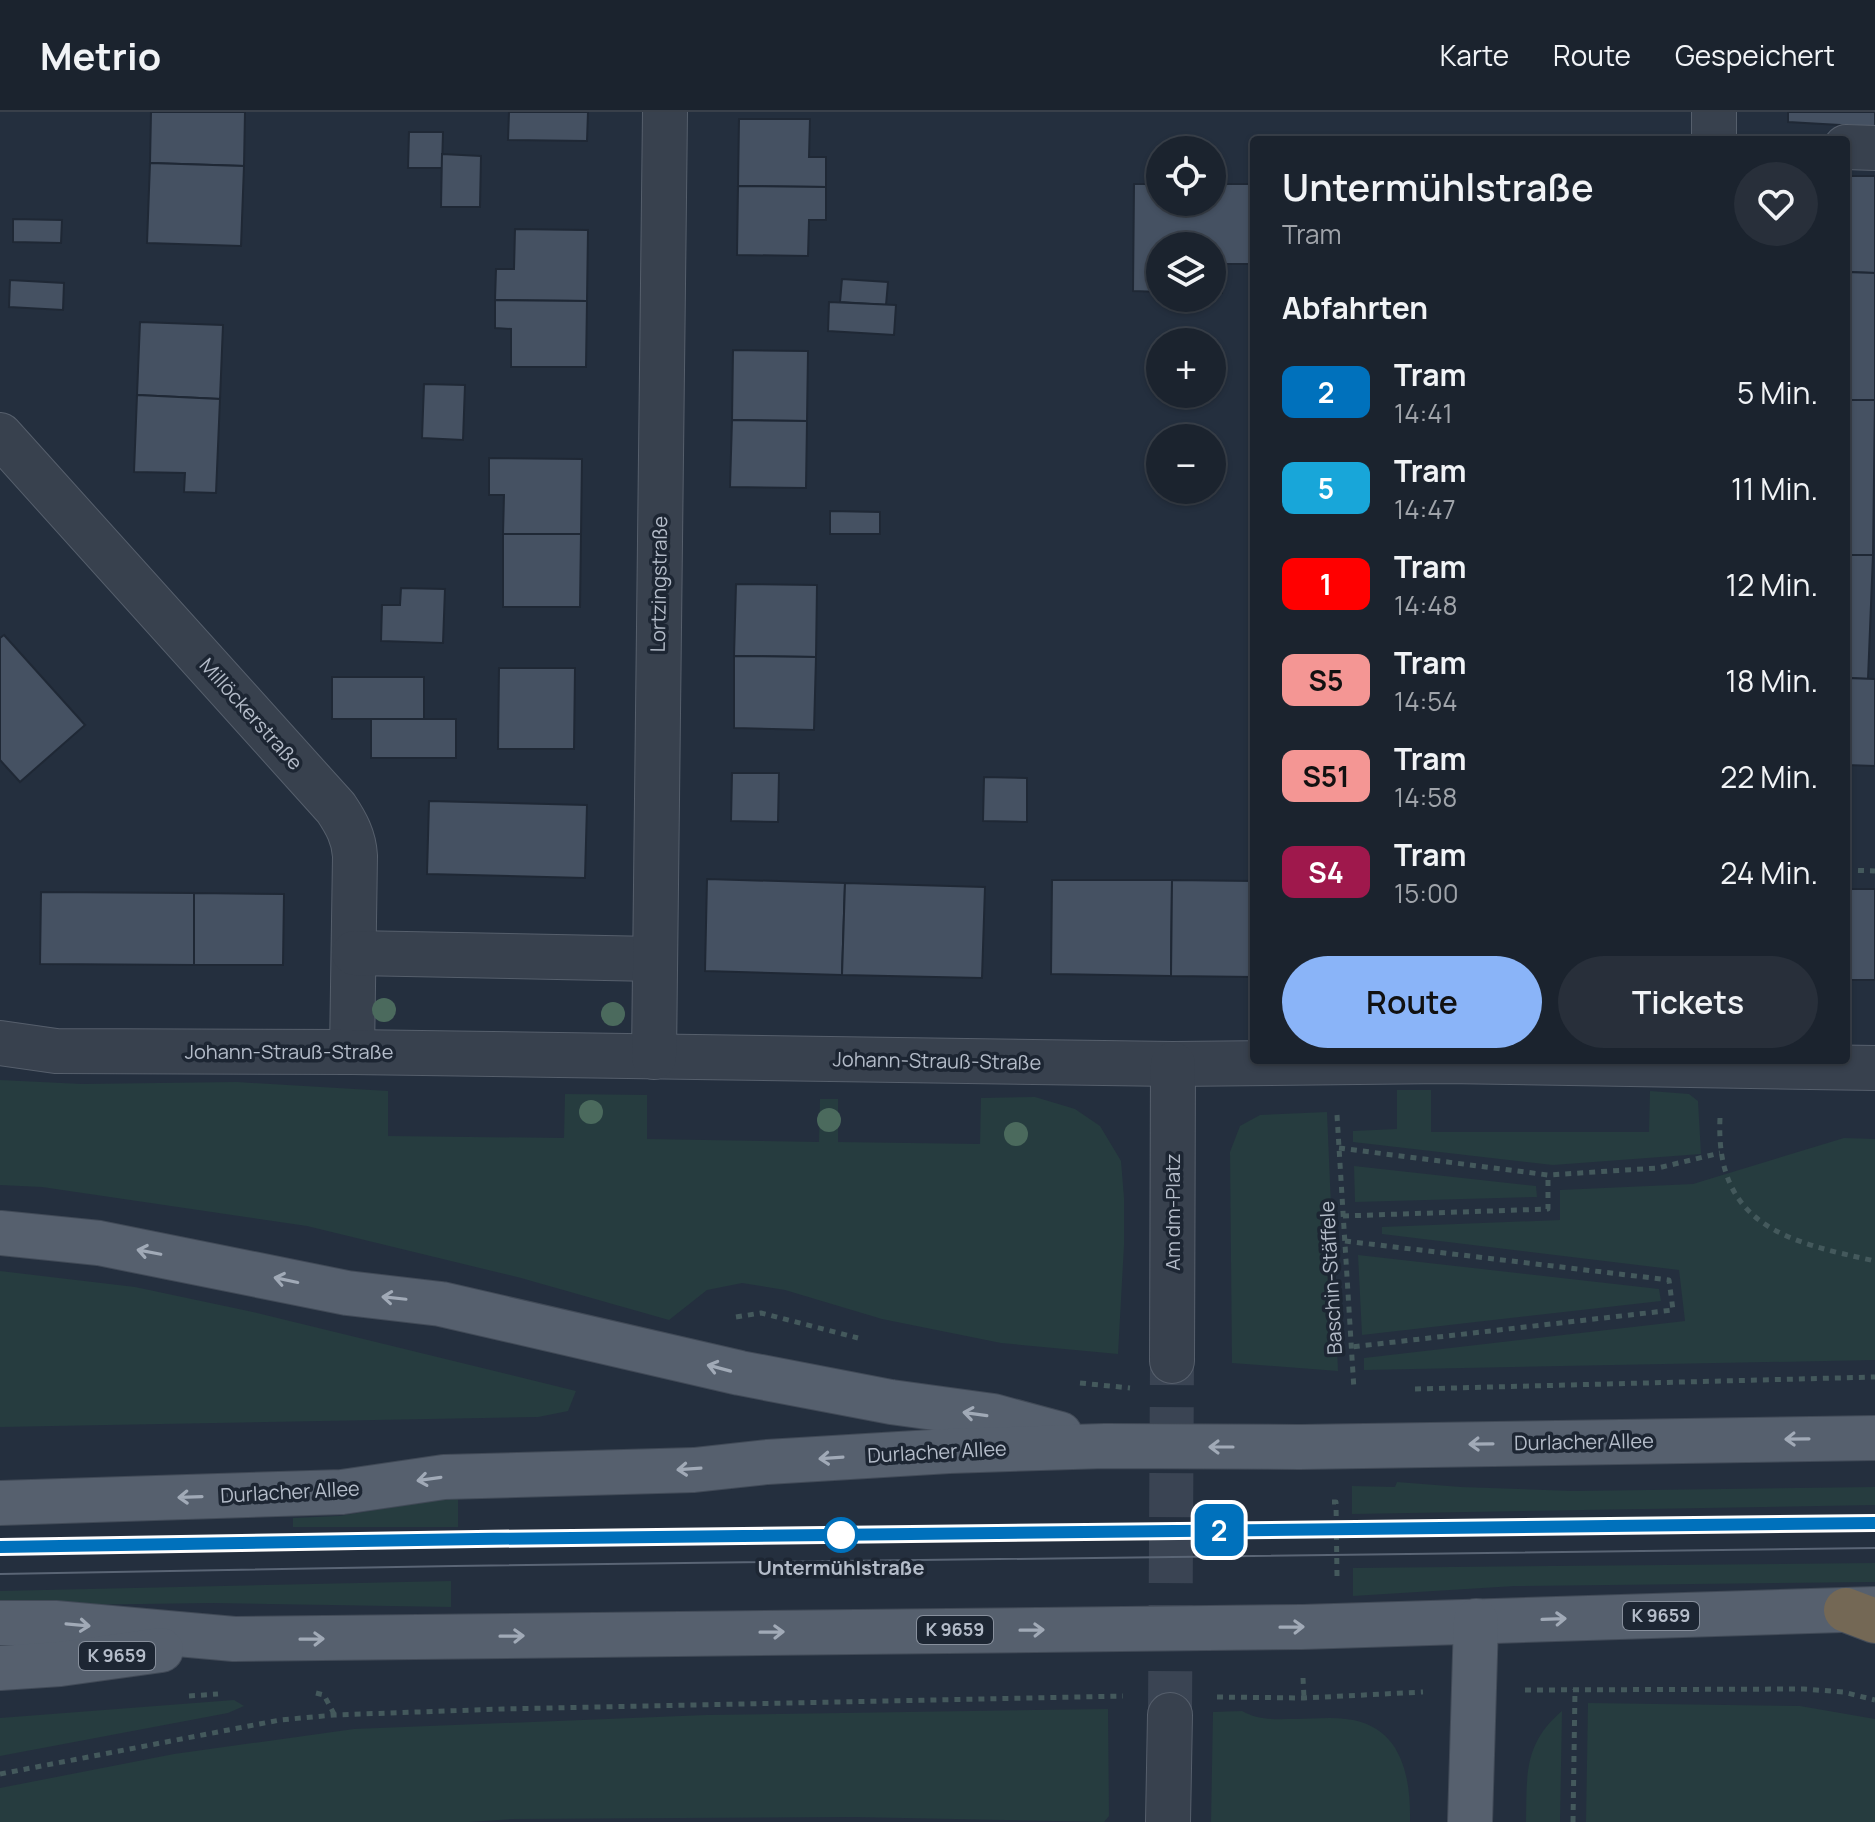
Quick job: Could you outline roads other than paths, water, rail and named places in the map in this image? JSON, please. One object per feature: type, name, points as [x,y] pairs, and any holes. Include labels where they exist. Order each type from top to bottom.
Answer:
[{"type":"main road","points":[[0,1233],[99,1243],[347,1293],[441,1304],[786,1383],[993,1416],[1105,1446]]},
{"type":"main road","name":"Durlacher Allee","points":[[0,1503],[342,1492],[444,1477],[694,1470],[889,1454],[1105,1446],[1300,1447],[1875,1438]]},
{"type":"main road","name":"K 9659","points":[[0,1668],[60,1664],[234,1639],[1302,1627],[1865,1614]]},
{"type":"main road","points":[[1470,1822],[1476,1621]]},
{"type":"main road","points":[[0,1623],[55,1623],[234,1639]]},
{"type":"street","name":"Lortzingstraße","points":[[654,1057],[665,112]]},
{"type":"street","points":[[1714,112],[1714,136]]},
{"type":"street","points":[[1850,147],[1875,148]]},
{"type":"street","name":"Millöckerstraße","points":[[0,435],[336,808],[355,844],[352,1052]]},
{"type":"street","points":[[354,953],[654,959]]},
{"type":"street","name":"Johann-Strauß-Straße","points":[[0,1043],[56,1051],[1250,1063]]},
{"type":"street","name":"Am dm-Platz","points":[[1172,1361],[1173,1064]]},
{"type":"street","name":"Johann-Strauß-Straße","points":[[1706,1064],[1875,1068]]},
{"type":"street","points":[[1168,1822],[1189,1706]]},
{"type":"tunnel","points":[[1170,1715],[1172,1361]]},
{"type":"tram line","points":[[0,1547],[1875,1523]]},
{"type":"tram line","name":"2","points":[[0,1547],[1875,1523]]},
{"type":"tram line","points":[[0,1574],[1875,1548]]},
{"type":"place","name":"Untermühlstraße","points":[[841,1535]]}]
